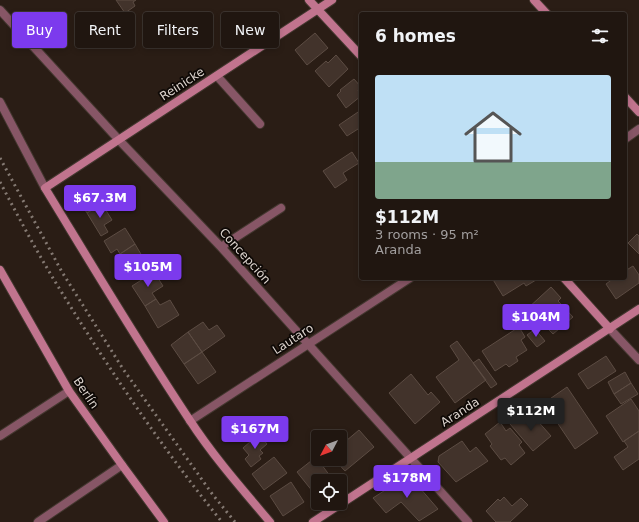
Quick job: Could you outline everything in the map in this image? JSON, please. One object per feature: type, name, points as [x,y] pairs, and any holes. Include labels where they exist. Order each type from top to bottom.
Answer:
[{"type":"street","points":[[309,0],[359,54]]},
{"type":"street","name":"Reinicke","points":[[45,188],[332,0]]},
{"type":"street","points":[[534,0],[545,12]]},
{"type":"street","name":"Concepción","points":[[0,10],[119,140],[221,247],[468,522]]},
{"type":"street","points":[[217,76],[260,124]]},
{"type":"street","points":[[627,99],[639,112]]},
{"type":"street","points":[[0,102],[45,188],[114,301],[190,420],[236,483],[270,522]]},
{"type":"street","points":[[627,138],[639,129]]},
{"type":"street","points":[[221,247],[281,208]]},
{"type":"street","name":"Berlín","points":[[0,270],[69,391],[164,522]]},
{"type":"street","name":"Lautaro","points":[[190,420],[407,280]]},
{"type":"street","points":[[566,280],[639,360]]},
{"type":"street","name":"Aranda","points":[[313,522],[639,310]]},
{"type":"street","points":[[0,436],[69,391]]},
{"type":"street","points":[[38,522],[122,465]]},
{"type":"building","points":[[116,0],[136,0],[133,2],[135,6],[124,12]]},
{"type":"building","points":[[315,33],[328,48],[307,65],[295,50]]},
{"type":"building","points":[[336,55],[348,69],[329,87],[315,71],[326,61],[328,63]]},
{"type":"building","points":[[354,79],[359,85],[359,98],[346,108],[337,95],[341,91],[340,90]]},
{"type":"building","points":[[359,111],[359,130],[358,129],[347,136],[339,125]]},
{"type":"building","points":[[352,152],[359,163],[343,173],[347,180],[335,188],[323,171]]},
{"type":"building","points":[[90,186],[102,204],[87,213],[75,195]]},
{"type":"building","points":[[102,204],[112,220],[104,225],[108,232],[101,236],[87,213]]},
{"type":"building","points":[[125,228],[135,244],[120,254],[117,249],[111,253],[104,241]]},
{"type":"building","points":[[637,234],[639,236],[639,254],[628,243]]},
{"type":"building","points":[[135,244],[145,261],[124,275],[117,263],[123,259],[120,254]]},
{"type":"building","points":[[633,266],[639,275],[639,283],[616,299],[606,284],[611,280],[627,280],[627,270]]},
{"type":"building","points":[[154,272],[163,286],[152,293],[156,299],[145,306],[132,286]]},
{"type":"building","points":[[493,280],[536,280],[526,286],[524,283],[503,296]]},
{"type":"building","points":[[551,287],[561,298],[558,301],[573,317],[553,334],[546,327],[545,328],[527,309]]},
{"type":"building","points":[[156,299],[160,305],[170,300],[179,315],[158,328],[145,306]]},
{"type":"building","points":[[203,322],[209,330],[217,325],[225,336],[202,352],[188,332]]},
{"type":"building","points":[[519,327],[525,337],[521,340],[527,350],[516,357],[518,361],[509,367],[506,364],[495,371],[482,351]]},
{"type":"building","points":[[535,329],[545,341],[537,347],[527,335]]},
{"type":"building","points":[[188,332],[202,352],[184,364],[171,345]]},
{"type":"building","points":[[457,341],[486,380],[455,403],[436,377],[459,360],[450,346]]},
{"type":"building","points":[[202,352],[216,372],[198,384],[184,364]]},
{"type":"building","points":[[606,356],[616,371],[588,389],[578,374]]},
{"type":"building","points":[[479,359],[497,384],[491,388],[473,363]]},
{"type":"building","points":[[625,372],[631,383],[614,394],[608,382]]},
{"type":"building","points":[[411,374],[428,395],[431,392],[440,402],[415,424],[389,393]]},
{"type":"building","points":[[631,383],[638,394],[621,404],[614,394]]},
{"type":"building","points":[[567,387],[598,433],[575,449],[544,403]]},
{"type":"building","points":[[631,399],[639,411],[639,431],[623,442],[606,416]]},
{"type":"building","points":[[521,414],[529,423],[535,418],[551,436],[533,451],[510,424]]},
{"type":"building","points":[[500,422],[506,431],[510,428],[522,442],[519,445],[525,453],[511,465],[505,458],[501,460],[490,446],[492,444],[485,434]]},
{"type":"building","points":[[359,430],[374,447],[345,471],[340,466],[347,466],[347,440]]},
{"type":"building","points":[[639,431],[639,459],[623,470],[614,457],[628,447],[624,441]]},
{"type":"building","points":[[259,434],[267,444],[260,450],[263,453],[259,456],[261,459],[251,467],[245,459],[249,455],[243,448]]},
{"type":"building","points":[[462,441],[470,452],[476,447],[488,461],[456,482],[438,462],[439,456]]},
{"type":"building","points":[[274,457],[287,473],[264,490],[252,474]]},
{"type":"building","points":[[311,461],[311,466],[323,466],[329,474],[311,474],[311,490],[297,472]]},
{"type":"building","points":[[404,478],[413,480],[438,509],[419,521],[401,502],[386,513],[373,498]]},
{"type":"building","points":[[291,482],[304,502],[283,516],[270,496]]},
{"type":"building","points":[[504,497],[512,506],[521,498],[528,505],[510,522],[496,522],[486,511],[498,499],[500,501]]},
{"type":"railway","points":[[0,158],[62,272],[123,369],[213,495],[235,522]]},
{"type":"railway","points":[[0,182],[59,288],[97,348],[157,437],[222,522]]}]
